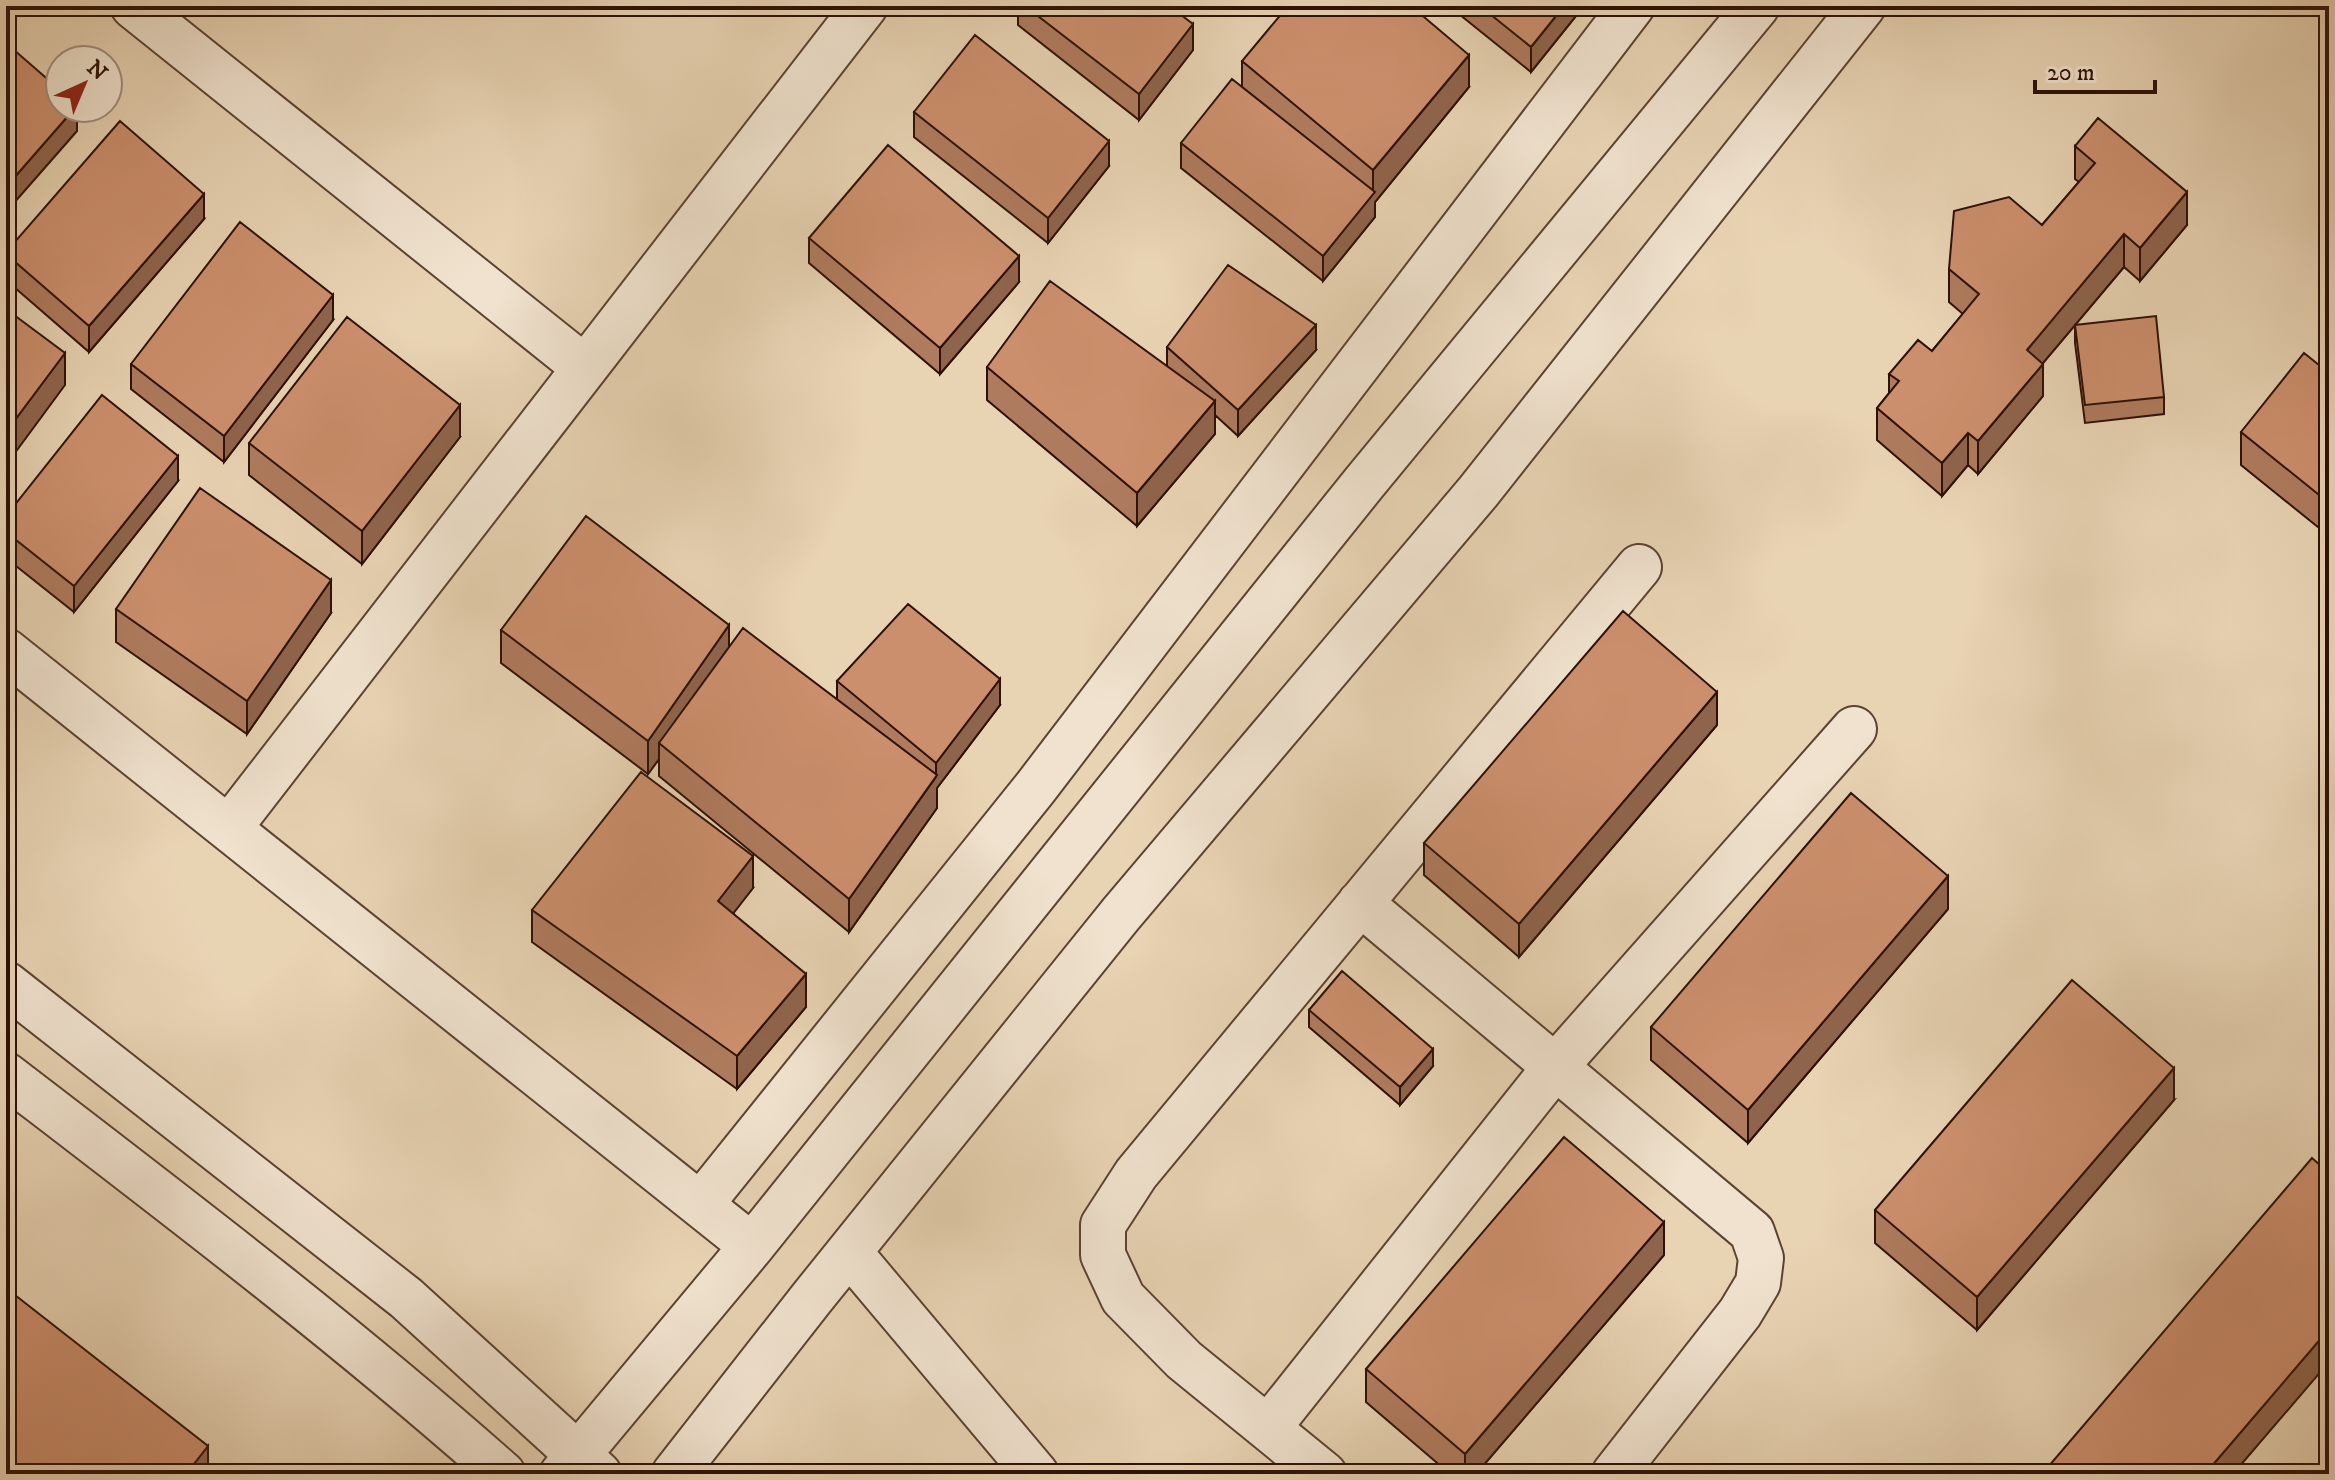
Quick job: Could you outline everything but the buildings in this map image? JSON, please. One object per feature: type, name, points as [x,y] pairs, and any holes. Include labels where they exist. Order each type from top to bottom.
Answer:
[{"type":"street","points":[[133,6],[584,367]]},
{"type":"street","points":[[229,828],[865,6]]},
{"type":"street","points":[[701,1204],[1079,731],[1632,6]]},
{"type":"street","points":[[6,984],[406,1298],[580,1468],[752,1246],[1364,483],[1757,6]]},
{"type":"street","points":[[674,1474],[1121,914],[1486,482],[1863,6]]},
{"type":"street","points":[[1324,1474],[1184,1360],[1123,1298],[1103,1255],[1103,1225],[1136,1174],[1639,567]]},
{"type":"street","points":[[6,651],[752,1246]]},
{"type":"street","points":[[1268,1428],[1555,1067],[1854,729]]},
{"type":"street","points":[[1360,903],[1752,1232],[1761,1258],[1758,1283],[1740,1313],[1614,1474]]},
{"type":"street","points":[[6,1075],[163,1195],[413,1395],[503,1474]]},
{"type":"street","points":[[849,1252],[1036,1474]]}]
